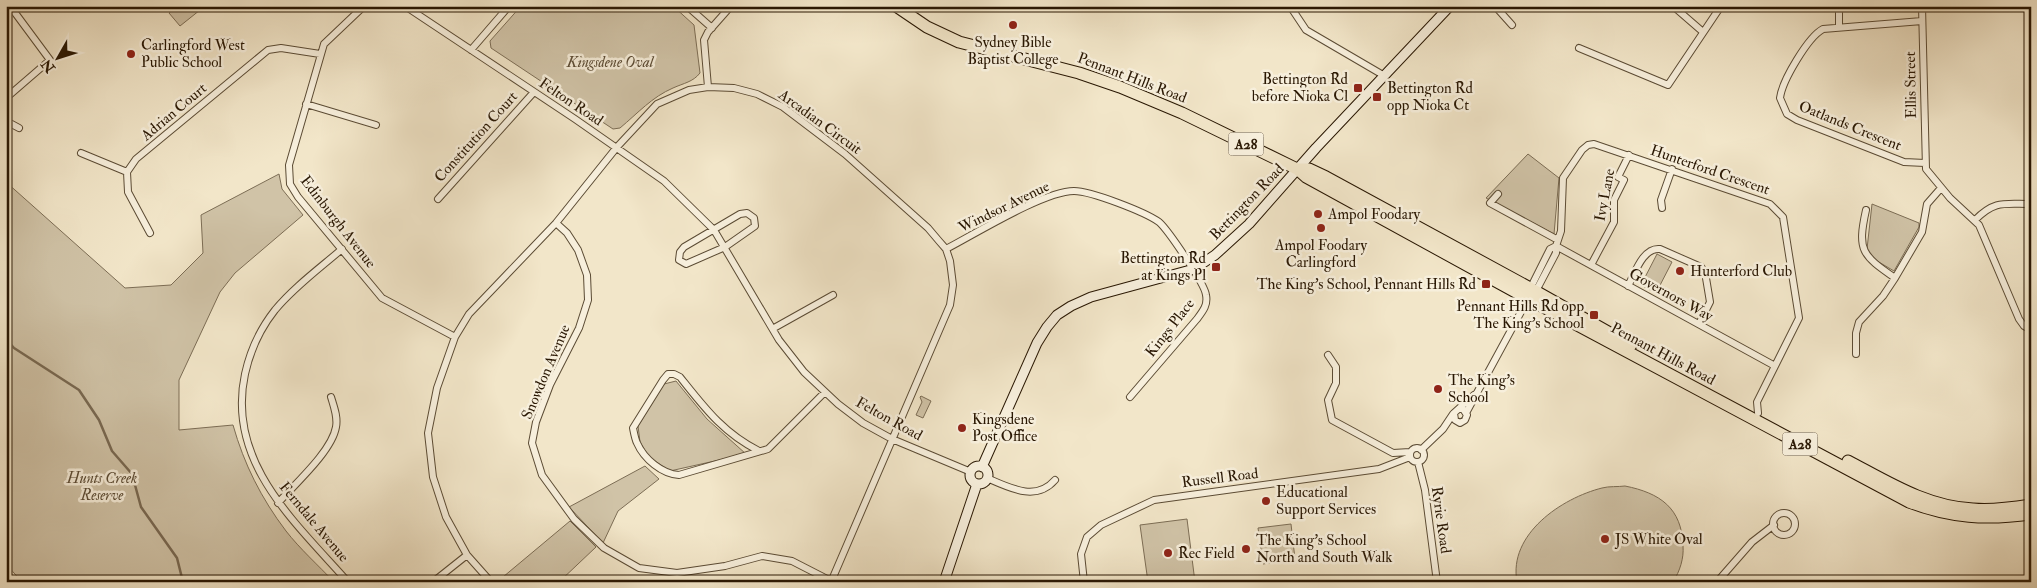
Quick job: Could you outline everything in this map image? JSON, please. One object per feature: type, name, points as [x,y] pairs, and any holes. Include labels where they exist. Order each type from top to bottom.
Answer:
[{"type":"highway","name":"Pennant Hills Road","points":[[896,6],[928,27],[959,42],[1079,73],[1120,87],[1182,113],[1298,169],[1306,177],[1635,348],[1758,408],[1919,497],[1943,505],[1972,509],[2031,505]]},
{"type":"highway","name":"Pennant Hills Road","points":[[1531,293],[1909,502],[1928,509],[1963,517],[1988,518],[2031,514]]},
{"type":"main road","name":"Bettington Road","points":[[982,467],[1037,343],[1047,327],[1058,315],[1071,306],[1091,297],[1194,269],[1214,255],[1232,240],[1383,75],[1450,6]]},
{"type":"main road","points":[[982,467],[987,471],[987,478],[983,483],[977,484],[971,480],[971,472],[974,468],[982,467]]},
{"type":"main road","points":[[944,582],[977,484]]},
{"type":"street","points":[[6,98],[50,60],[10,6]]},
{"type":"street","name":"Edinburgh Avenue","points":[[364,6],[324,44],[289,165],[288,178],[294,192],[382,298],[456,337]]},
{"type":"street","name":"Felton Road","points":[[405,6],[664,181],[714,230],[780,340],[804,372],[824,393],[864,423],[892,439],[971,472]]},
{"type":"street","points":[[471,50],[509,6]]},
{"type":"street","points":[[686,6],[712,28]]},
{"type":"street","points":[[708,87],[704,44],[712,28],[731,6]]},
{"type":"street","points":[[1290,6],[1306,30],[1383,75]]},
{"type":"street","points":[[1495,6],[1512,25]]},
{"type":"street","points":[[1673,6],[1703,32]]},
{"type":"street","points":[[1579,48],[1668,85],[1720,6]]},
{"type":"street","points":[[1839,6],[1840,27]]},
{"type":"street","name":"Ellis Street","points":[[1922,6],[1925,163],[1927,171],[1941,188],[1975,220],[1982,231],[2019,319],[2024,326],[2031,330]]},
{"type":"street","name":"Oatlands Crescent","points":[[1922,21],[1822,29],[1812,37],[1780,91],[1780,98],[1784,109],[1797,120],[1904,162],[1925,163]]},
{"type":"street","name":"Adrian Court","points":[[127,172],[136,159],[268,50],[281,48],[320,54]]},
{"type":"street","name":"Arcadian Circuit","points":[[490,582],[467,555],[446,517],[433,477],[428,432],[437,388],[456,337],[469,314],[556,223],[616,147],[657,104],[689,90],[708,87],[734,88],[757,94],[783,107],[845,154],[928,228],[946,250],[950,261],[953,286],[950,305],[831,582]]},
{"type":"street","name":"Constitution Court","points":[[438,199],[534,92]]},
{"type":"street","points":[[306,104],[376,125]]},
{"type":"street","points":[[6,121],[20,128]]},
{"type":"street","name":"Hunterford Crescent","points":[[1531,293],[1550,249],[1557,243],[1561,230],[1564,178],[1582,150],[1588,145],[1594,144],[1629,155],[1770,204],[1783,217],[1799,318],[1775,366],[1758,408]]},
{"type":"street","points":[[81,153],[127,172],[128,192],[150,233]]},
{"type":"street","name":"Ivy Lane","points":[[1591,265],[1614,222],[1614,200],[1624,180],[1618,177],[1629,155]]},
{"type":"street","points":[[1662,208],[1661,200],[1672,170]]},
{"type":"street","points":[[1856,354],[1856,333],[1860,322],[1883,296],[1895,278],[1922,232],[1927,204],[1941,188]]},
{"type":"street","name":"Windsor Avenue","points":[[946,250],[1039,201],[1060,193],[1073,191],[1088,192],[1157,221],[1170,234],[1194,269]]},
{"type":"street","name":"Governors Way","points":[[1498,194],[1490,203],[1591,265],[1775,366]]},
{"type":"street","points":[[1975,220],[1994,205],[2031,204]]},
{"type":"street","points":[[1866,210],[1861,237],[1862,246],[1872,262],[1895,278]]},
{"type":"street","points":[[747,213],[754,218],[755,226],[725,247],[686,264],[679,260],[680,252],[684,247],[740,214],[747,213]]},
{"type":"street","name":"Snowdon Avenue","points":[[556,223],[567,233],[578,250],[587,275],[588,300],[579,328],[550,385],[536,422],[532,443],[542,475],[574,519],[604,548],[639,568],[677,574],[726,566],[762,556],[792,560],[831,582]]},
{"type":"street","points":[[1628,286],[1646,254],[1653,248],[1660,249],[1701,267],[1706,275],[1710,302],[1699,324]]},
{"type":"street","name":"Ferndale Avenue","points":[[342,249],[276,310],[259,335],[247,364],[242,400],[243,433],[259,472],[278,503],[348,582]]},
{"type":"street","name":"Kings Place","points":[[1130,397],[1205,308],[1206,291],[1194,269]]},
{"type":"street","points":[[1443,428],[1456,421],[1460,423],[1467,417],[1466,413],[1531,293]]},
{"type":"street","points":[[774,328],[834,295]]},
{"type":"street","points":[[1328,354],[1336,367],[1336,383],[1328,400],[1332,420],[1393,453],[1410,455]]},
{"type":"street","points":[[759,451],[745,444],[713,419],[680,376],[674,374],[668,374],[663,380],[633,428],[636,443],[646,458],[669,474],[679,475],[768,449],[824,393]]},
{"type":"street","points":[[1421,450],[1443,428],[1456,411],[1477,392]]},
{"type":"street","points":[[278,503],[330,445],[336,427],[336,411],[331,397]]},
{"type":"street","points":[[1456,411],[1463,409],[1466,413]]},
{"type":"street","points":[[1456,411],[1454,418],[1456,421]]},
{"type":"street","points":[[1410,455],[1415,448],[1421,450]]},
{"type":"street","points":[[1410,455],[1413,460],[1418,462],[1423,456],[1421,450]]},
{"type":"street","name":"Russell Road","points":[[1084,582],[1081,554],[1087,537],[1101,525],[1154,500],[1379,469],[1410,455]]},
{"type":"street","name":"Ryrie Road","points":[[1418,462],[1425,490],[1437,582]]},
{"type":"street","points":[[987,478],[1024,492],[1035,493],[1048,488],[1055,480]]},
{"type":"street","points":[[1758,536],[1787,534],[1792,531],[1795,526],[1793,518],[1786,514],[1781,514],[1775,519],[1774,525],[1780,534]]},
{"type":"street","points":[[1717,582],[1758,536],[1774,525]]},
{"type":"street","points":[[433,582],[467,555]]},
{"type":"green space","points":[[177,6],[205,6],[180,26],[169,13]]},
{"type":"green space","name":"Kingsdene Oval","points":[[521,6],[673,6],[694,25],[700,73],[691,80],[658,96],[620,128],[613,129],[491,48],[490,41]]},
{"type":"green space","points":[[1528,154],[1559,178],[1554,234],[1486,198]]},
{"type":"green space","name":"Hunts Creek Reserve","points":[[279,174],[282,189],[303,215],[235,273],[220,292],[179,380],[179,430],[233,425],[242,453],[254,480],[277,519],[291,538],[334,582],[22,582],[6,564],[6,182],[125,288],[171,285],[203,253],[201,215]]},
{"type":"green space","points":[[1872,204],[1919,223],[1919,227],[1894,271],[1872,258],[1867,249]]},
{"type":"green space","points":[[1657,254],[1672,262],[1656,293],[1641,285]]},
{"type":"green space","points":[[676,381],[707,419],[746,454],[670,471],[649,457],[640,442],[638,426],[664,384]]},
{"type":"green space","points":[[921,396],[931,401],[923,418],[916,415],[922,402]]},
{"type":"green space","points":[[645,466],[659,479],[618,511],[603,543],[569,507]]},
{"type":"green space","name":"JS White Oval","points":[[1625,486],[1649,493],[1667,504],[1678,522],[1682,533],[1683,555],[1680,569],[1673,582],[1517,582],[1516,565],[1521,548],[1529,534],[1541,521],[1555,509],[1586,493],[1605,487]]},
{"type":"green space","name":"Rec Field","points":[[1187,519],[1195,582],[1148,582],[1140,525]]},
{"type":"green space","points":[[570,521],[596,547],[559,582],[497,582]]},
{"type":"green space","points":[[1291,524],[1295,559],[1263,564],[1258,528]]},
{"type":"waterway","points":[[6,339],[14,348],[79,390],[99,420],[112,451],[132,474],[141,507],[177,558],[183,582]]},
{"type":"place","name":"Sydney Bible Baptist College","points":[[1013,25]]},
{"type":"place","name":"Carlingford West Public School","points":[[131,54]]},
{"type":"place","name":"Bettington Rd before Nioka Cl","points":[[1358,88]]},
{"type":"place","name":"Bettington Rd opp Nioka Ct","points":[[1377,97]]},
{"type":"place","name":"Ampol Foodary","points":[[1318,214]]},
{"type":"place","name":"Ampol Foodary Carlingford","points":[[1321,228]]},
{"type":"place","name":"Bettington Rd at Kings Pl","points":[[1216,267]]},
{"type":"place","name":"Hunterford Club","points":[[1680,271]]},
{"type":"place","name":"The King's School, Pennant Hills Rd","points":[[1486,284]]},
{"type":"place","name":"Pennant Hills Rd opp The King's School","points":[[1594,315]]},
{"type":"place","name":"The King's School","points":[[1438,389]]},
{"type":"place","name":"Kingsdene Post Office","points":[[962,428]]},
{"type":"place","name":"Educational Support Services","points":[[1266,501]]},
{"type":"place","name":"JS White Oval","points":[[1605,539]]},
{"type":"place","name":"The King's School North and South Walk","points":[[1246,549]]},
{"type":"place","name":"Rec Field","points":[[1168,553]]}]
